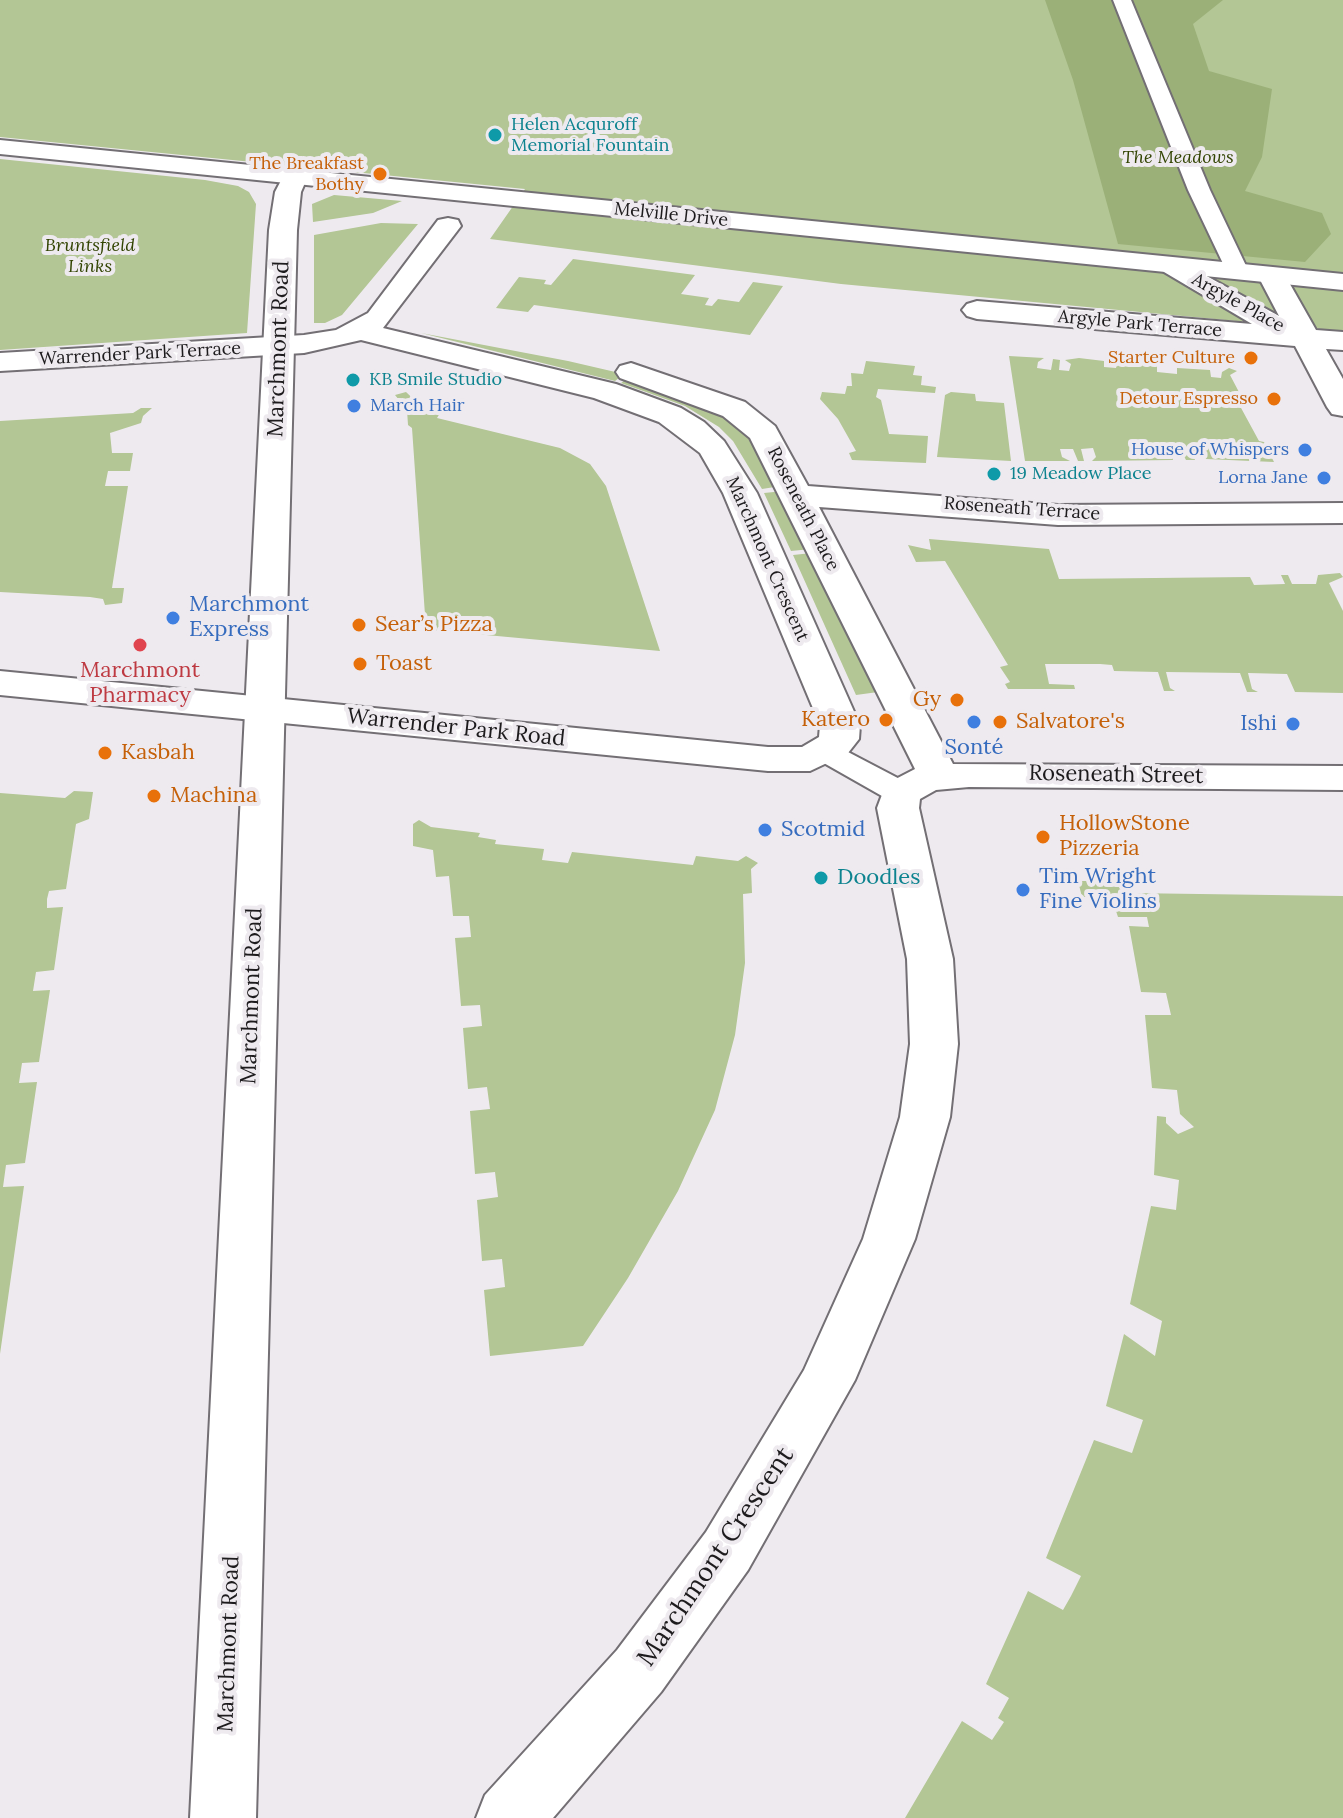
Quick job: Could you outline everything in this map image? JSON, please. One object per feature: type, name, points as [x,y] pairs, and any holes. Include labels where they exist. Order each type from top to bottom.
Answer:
[{"type":"street","points":[[1122,0],[1199,190],[1238,272]]},
{"type":"street","name":"Melville Drive","points":[[0,147],[1343,282]]},
{"type":"street","name":"Marchmont Road","points":[[223,1818],[283,230],[288,192],[295,176]]},
{"type":"street","points":[[369,325],[448,226]]},
{"type":"street","name":"Argyle Place","points":[[1174,266],[1262,321],[1303,338]]},
{"type":"street","name":"Argyle Place","points":[[1272,276],[1343,407]]},
{"type":"street","name":"Argyle Park Terrace","points":[[977,310],[1343,341]]},
{"type":"street","name":"Warrender Park Terrace","points":[[0,362],[280,346],[329,341],[369,325]]},
{"type":"street","name":"Roseneath Place","points":[[369,325],[593,362],[668,382],[720,402],[758,425],[797,496],[912,789]]},
{"type":"street","name":"Marchmont Crescent","points":[[369,325],[605,391],[670,415],[693,429],[713,448],[731,475],[840,725],[839,739],[827,751]]},
{"type":"street","name":"Roseneath Terrace","points":[[797,496],[1012,509],[1058,515],[1343,513]]},
{"type":"street","name":"Warrender Park Road","points":[[0,683],[768,759],[802,760],[827,751]]},
{"type":"street","points":[[827,751],[912,789]]},
{"type":"street","name":"Roseneath Street","points":[[912,789],[1343,778]]},
{"type":"street","name":"Marchmont Crescent","points":[[509,1818],[639,1671],[727,1551],[827,1380],[889,1239],[925,1117],[934,1044],[933,984],[912,789]]},
{"type":"green space","name":"The Meadows","points":[[0,0],[1343,0],[1343,331],[841,284],[490,239],[525,189],[0,137]]},
{"type":"green space","points":[[1045,0],[1223,0],[1193,24],[1209,71],[1272,89],[1262,157],[1245,191],[1322,213],[1331,234],[1305,262],[1118,244],[1073,80]]},
{"type":"green space","name":"Bruntsfield Links","points":[[0,159],[205,180],[238,186],[249,192],[256,204],[247,333],[0,350]]},
{"type":"green space","points":[[334,195],[402,201],[373,213],[313,222],[312,204]]},
{"type":"green space","points":[[381,223],[418,224],[342,315],[325,323],[314,323],[314,235]]},
{"type":"green space","points":[[573,259],[695,275],[681,294],[709,298],[705,305],[712,306],[718,299],[739,302],[753,282],[783,286],[750,335],[534,305],[528,312],[496,308],[519,277],[546,280],[544,284],[551,285]]},
{"type":"green space","points":[[421,333],[568,361],[624,374],[615,381]]},
{"type":"green space","points":[[1009,356],[1044,358],[1038,362],[1037,368],[1051,370],[1053,359],[1060,360],[1059,370],[1069,371],[1071,364],[1065,360],[1079,358],[1104,361],[1104,367],[1116,368],[1117,363],[1157,366],[1157,372],[1177,374],[1177,368],[1210,370],[1211,377],[1221,378],[1222,372],[1229,368],[1237,371],[1230,375],[1240,394],[1234,395],[1274,462],[1206,459],[1203,453],[1193,454],[1195,460],[1186,460],[1183,454],[1172,454],[1173,460],[1092,461],[1096,457],[1093,448],[1081,449],[1084,461],[1078,461],[1073,449],[1060,449],[1062,457],[1070,461],[1025,461]]},
{"type":"green space","points":[[866,361],[915,366],[913,375],[922,376],[921,385],[936,387],[935,393],[878,389],[876,397],[881,400],[889,434],[928,436],[926,463],[852,460],[849,453],[856,451],[838,419],[820,399],[822,392],[845,394],[847,386],[852,386],[851,373],[863,374]]},
{"type":"green space","points":[[631,376],[749,427],[781,486],[762,489],[733,441],[719,427],[685,406],[621,383]]},
{"type":"green space","points":[[406,392],[424,409],[440,413],[437,418],[560,448],[590,464],[606,486],[660,651],[421,629],[421,616],[425,615],[412,428],[408,425],[407,410],[395,395]]},
{"type":"green space","points":[[951,392],[975,394],[976,401],[1004,403],[1011,461],[937,457],[945,395]]},
{"type":"green space","points":[[141,408],[152,408],[143,416],[141,423],[110,433],[112,453],[133,453],[130,471],[108,471],[105,486],[128,486],[112,588],[124,588],[122,603],[105,605],[103,599],[90,597],[0,592],[0,421],[133,413]]},
{"type":"green space","points":[[784,491],[811,549],[791,551],[764,493]]},
{"type":"green space","points":[[929,539],[1049,549],[1059,579],[1250,577],[1254,585],[1285,584],[1281,575],[1288,575],[1292,584],[1316,584],[1318,575],[1340,573],[1343,577],[1329,583],[1343,611],[1343,693],[1295,692],[1287,674],[1248,673],[1252,689],[1258,692],[1247,692],[1240,673],[1166,672],[1170,688],[1175,691],[1164,691],[1158,672],[1114,671],[1112,665],[1100,664],[1045,664],[1049,684],[1074,685],[1075,689],[1008,689],[1005,684],[1010,682],[1000,667],[1008,665],[945,561],[916,562],[908,545],[931,550]]},
{"type":"green space","points":[[812,553],[878,692],[856,695],[793,555]]},
{"type":"green space","points":[[74,791],[93,792],[89,819],[76,824],[66,889],[49,891],[47,899],[47,908],[63,907],[54,970],[36,972],[33,991],[50,990],[39,1062],[22,1063],[19,1083],[37,1082],[25,1163],[6,1165],[3,1187],[24,1186],[0,1354],[0,793],[65,798]]},
{"type":"green space","points":[[419,820],[431,827],[480,833],[478,837],[496,840],[495,844],[544,849],[542,860],[568,863],[572,852],[693,865],[696,856],[738,861],[746,856],[758,863],[751,869],[752,893],[743,894],[745,963],[735,1035],[715,1110],[678,1191],[628,1278],[583,1346],[490,1356],[484,1290],[505,1287],[502,1259],[482,1261],[477,1200],[498,1197],[495,1172],[475,1174],[470,1111],[490,1109],[487,1087],[468,1089],[463,1028],[482,1026],[480,1005],[461,1006],[455,938],[471,937],[469,916],[453,916],[449,876],[436,877],[433,850],[413,846],[413,824]]},
{"type":"green space","points":[[1078,881],[1105,881],[1116,887],[1126,887],[1128,893],[1343,896],[1343,1818],[905,1818],[962,1721],[992,1740],[1004,1722],[998,1718],[1009,1698],[986,1684],[1028,1591],[1063,1610],[1071,1596],[1081,1576],[1046,1558],[1094,1440],[1132,1453],[1143,1420],[1106,1406],[1124,1334],[1155,1356],[1162,1321],[1130,1304],[1151,1206],[1176,1210],[1179,1180],[1154,1175],[1157,1116],[1166,1117],[1166,1123],[1178,1134],[1194,1127],[1180,1114],[1177,1090],[1152,1088],[1145,1015],[1171,1015],[1166,993],[1141,992],[1129,926],[1149,927],[1147,917],[1118,917],[1116,911],[1108,911],[1104,897],[1082,897]]},
{"type":"place","name":"Helen Acquroff Memorial Fountain","points":[[495,135]]},
{"type":"place","name":"The Breakfast Bothy","points":[[380,174]]},
{"type":"place","name":"Starter Culture","points":[[1251,358]]},
{"type":"place","name":"KB Smile Studio","points":[[353,380]]},
{"type":"place","name":"Detour Espresso","points":[[1274,399]]},
{"type":"place","name":"March Hair","points":[[354,406]]},
{"type":"place","name":"House of Whispers","points":[[1305,450]]},
{"type":"place","name":"19 Meadow Place","points":[[994,474]]},
{"type":"place","name":"Lorna Jane","points":[[1324,478]]},
{"type":"place","name":"Marchmont Express","points":[[173,618]]},
{"type":"place","name":"Sear’s Pizza","points":[[359,625]]},
{"type":"place","name":"Marchmont Pharmacy","points":[[140,645]]},
{"type":"place","name":"Toast","points":[[360,664]]},
{"type":"place","name":"Gy","points":[[957,700]]},
{"type":"place","name":"Katero","points":[[886,720]]},
{"type":"place","name":"Sonté","points":[[974,722]]},
{"type":"place","name":"Salvatore's","points":[[1000,722]]},
{"type":"place","name":"Ishi","points":[[1293,724]]},
{"type":"place","name":"Kasbah","points":[[105,753]]},
{"type":"place","name":"Machina","points":[[154,796]]},
{"type":"place","name":"Scotmid","points":[[765,830]]},
{"type":"place","name":"HollowStone Pizzeria","points":[[1043,837]]},
{"type":"place","name":"Doodles","points":[[821,878]]},
{"type":"place","name":"Tim Wright Fine Violins","points":[[1023,890]]}]
